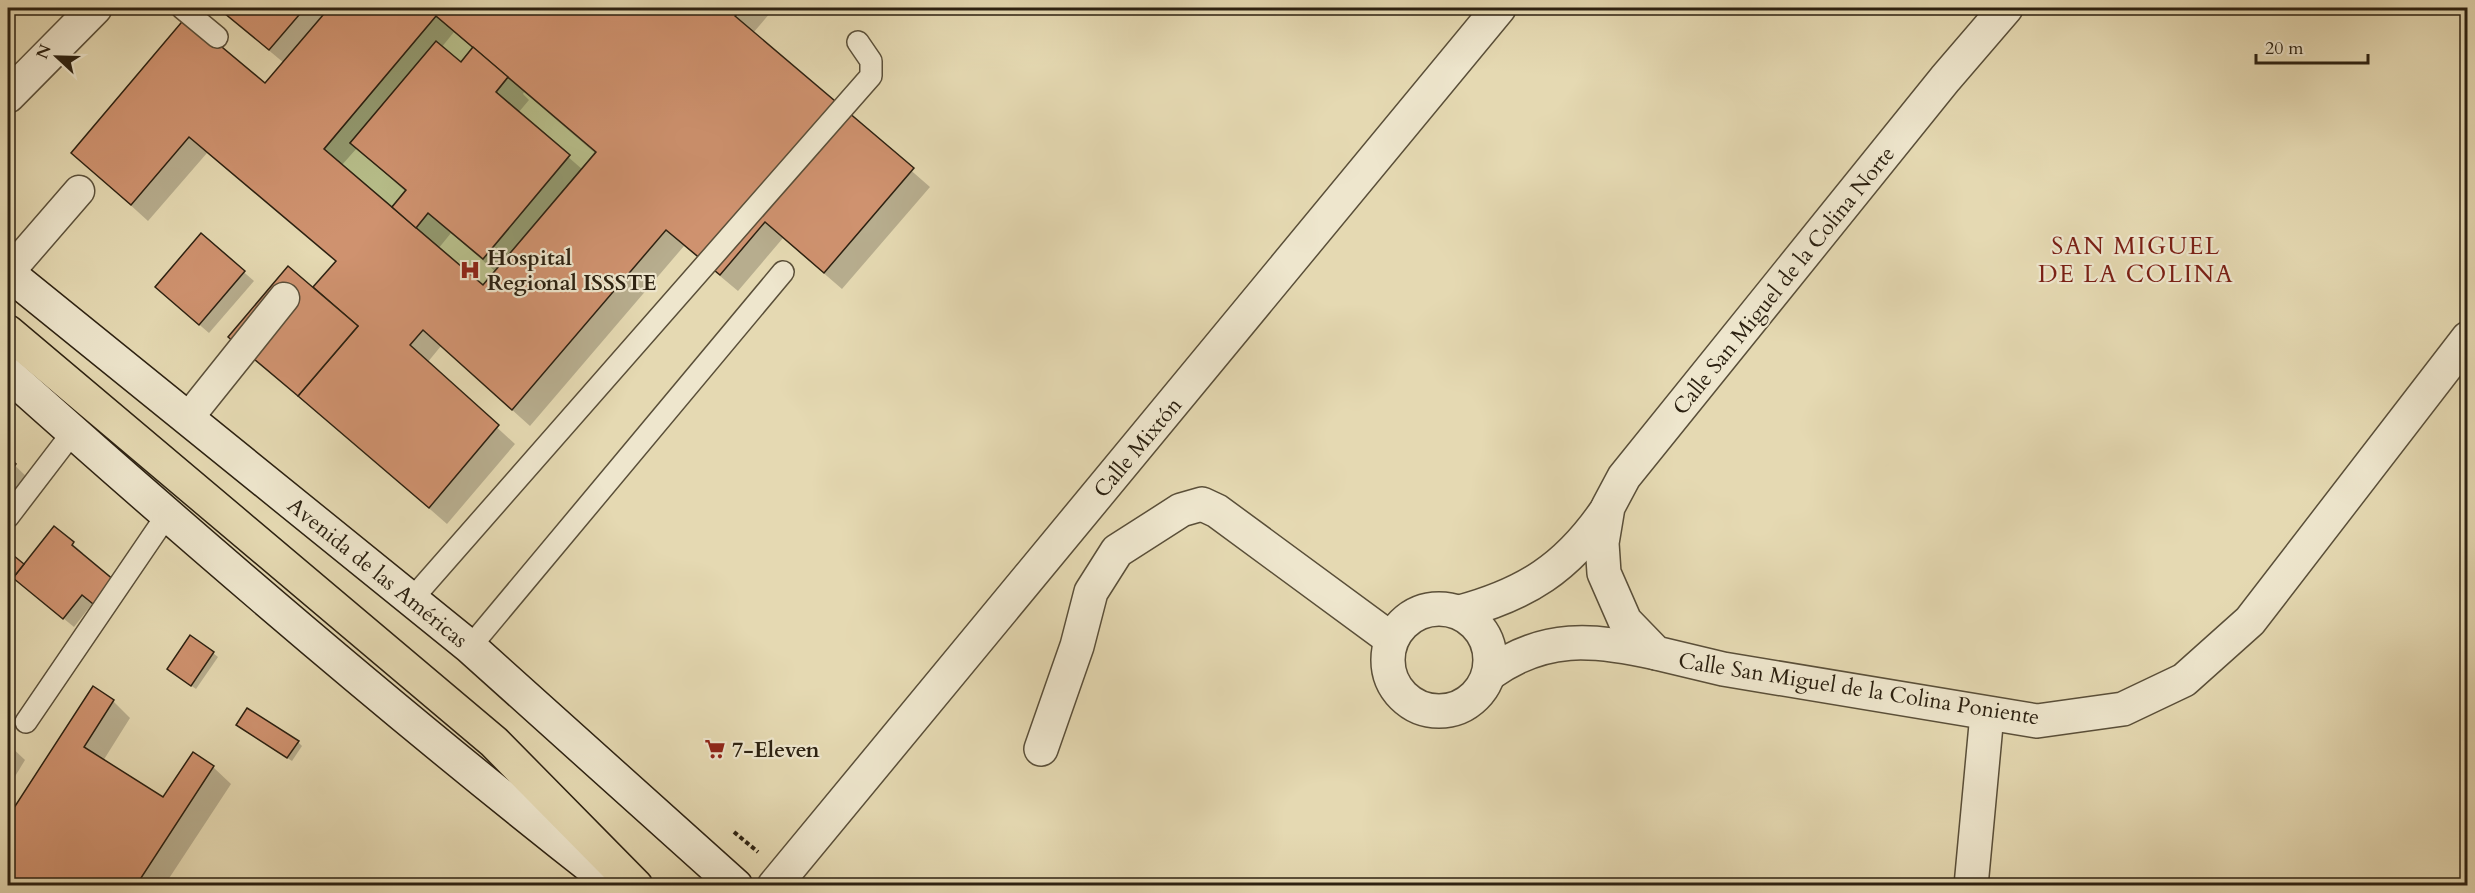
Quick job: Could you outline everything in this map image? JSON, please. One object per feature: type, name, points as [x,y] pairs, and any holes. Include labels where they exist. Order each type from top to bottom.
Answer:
[{"type":"main road","points":[[8,332],[494,741],[636,885]]},
{"type":"street","points":[[8,96],[95,8]]},
{"type":"street","name":"Calle Mixtón","points":[[774,885],[1499,8]]},
{"type":"street","name":"Calle San Miguel de la Colina Norte","points":[[1604,573],[1602,543],[1608,507],[1624,477],[1945,79],[2006,8]]},
{"type":"street","points":[[8,273],[79,191]]},
{"type":"street","name":"Avenida de las Américas","points":[[8,273],[470,647],[736,885]]},
{"type":"street","points":[[188,418],[284,298]]},
{"type":"street","name":"Calle San Miguel de la Colina Poniente","points":[[1604,573],[1625,621],[1656,653],[1723,669],[2037,721],[2123,709],[2184,680],[2250,621],[2468,338]]},
{"type":"street","points":[[8,374],[167,515],[466,769],[615,885]]},
{"type":"street","points":[[1041,749],[1077,646],[1091,592],[1117,550],[1181,510],[1202,504],[1217,511],[1391,639]]},
{"type":"street","points":[[1608,507],[1585,539],[1550,573],[1525,589],[1493,603],[1460,612],[1434,608],[1419,612],[1404,621],[1391,639],[1387,663],[1392,682],[1403,697],[1421,709],[1440,712],[1460,708],[1479,694],[1490,674],[1511,658],[1545,646],[1611,643],[1656,653]]},
{"type":"street","points":[[1460,612],[1477,624],[1490,646],[1490,674]]},
{"type":"street","points":[[1971,885],[1987,714]]},
{"type":"lane","points":[[182,8],[217,37]]},
{"type":"lane","points":[[412,599],[871,76],[871,61],[858,42]]},
{"type":"lane","points":[[470,647],[783,272]]},
{"type":"lane","points":[[8,517],[73,432]]},
{"type":"lane","points":[[26,722],[167,515]]},
{"type":"green space","points":[[436,16],[473,47],[461,62],[350,143],[406,190],[392,207],[324,149]]},
{"type":"green space","points":[[508,77],[596,152],[483,285],[416,228],[428,213],[483,259],[570,155],[496,92]]},
{"type":"building","points":[[218,8],[305,8],[269,50]]},
{"type":"building","points":[[329,8],[743,8],[735,16],[914,168],[824,273],[765,222],[720,275],[666,230],[512,410],[423,330],[410,345],[499,425],[429,508],[298,396],[358,326],[313,287],[336,261],[189,137],[131,205],[71,153],[186,17],[265,83]],"holes":[[[436,16],[596,152],[483,285],[324,149]]]},
{"type":"building","points":[[436,41],[461,62],[473,47],[508,77],[496,92],[570,155],[483,259],[428,213],[416,228],[392,207],[406,190],[350,143]]},
{"type":"building","points":[[201,233],[245,271],[199,325],[155,287]]},
{"type":"building","points":[[288,266],[358,326],[298,396],[228,337]]},
{"type":"building","points":[[8,457],[16,464],[8,476]]},
{"type":"building","points":[[54,526],[74,542],[72,545],[115,581],[98,608],[82,595],[63,619],[13,578]]},
{"type":"building","points":[[8,551],[24,564],[13,578],[8,574]]},
{"type":"building","points":[[190,635],[214,652],[191,686],[167,669]]},
{"type":"building","points":[[93,686],[114,700],[84,747],[163,797],[193,752],[214,766],[137,884],[140,886],[8,886],[8,817]]},
{"type":"building","points":[[247,708],[299,741],[287,758],[236,725]]},
{"type":"place","name":"Hospital Regional ISSSTE","points":[[470,270]]},
{"type":"place","name":"7-Eleven","points":[[715,749]]},
{"type":"district","name":"SAN MIGUEL DE LA COLINA","points":[[2136,260]]}]
